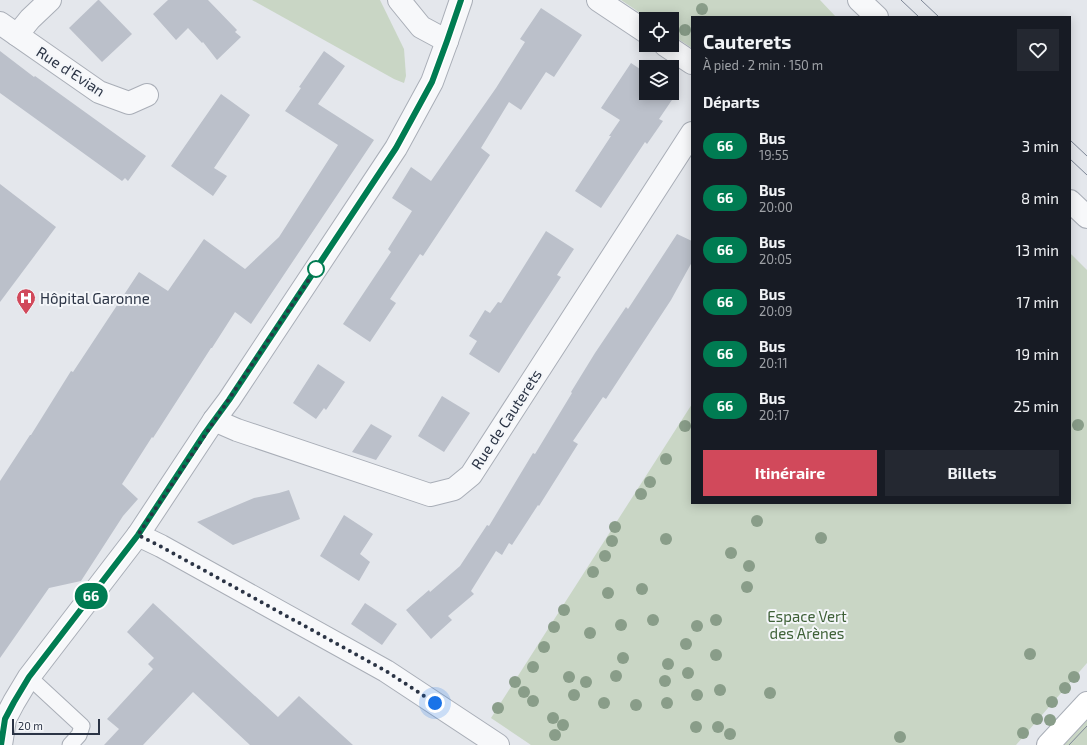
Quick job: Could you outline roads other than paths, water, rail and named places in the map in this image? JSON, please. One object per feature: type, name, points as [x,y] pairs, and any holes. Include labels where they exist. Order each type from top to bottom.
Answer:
[{"type":"main road","points":[[1048,745],[1087,703]]},
{"type":"street","points":[[8,29],[30,19],[50,0]]},
{"type":"street","points":[[399,0],[421,27],[447,41]]},
{"type":"street","points":[[1,745],[3,718],[29,677],[138,535],[396,148],[432,82],[461,0]]},
{"type":"street","points":[[598,0],[639,27]]},
{"type":"street","points":[[859,0],[876,16]]},
{"type":"street","name":"Rue d'Evian","points":[[8,29],[99,92],[129,103],[147,95]]},
{"type":"street","points":[[676,52],[691,62]]},
{"type":"street","name":"Rue de Cauterets","points":[[214,420],[237,430],[430,496],[454,489],[471,474],[691,135]]},
{"type":"street","points":[[1071,202],[1087,217]]},
{"type":"street","points":[[138,535],[167,549],[386,671],[498,745]]},
{"type":"lane","points":[[29,677],[82,726],[79,735],[70,745]]},
{"type":"tram line","points":[[901,0],[918,16]]},
{"type":"tram line","points":[[921,0],[938,16]]},
{"type":"tram line","points":[[1071,141],[1087,156]]},
{"type":"tram line","points":[[1071,160],[1087,175]]},
{"type":"tram line","points":[[1069,745],[1087,726]]},
{"type":"place","name":"Hôpital Garonne","points":[[26,315]]},
{"type":"park label","name":"Espace Vert des Arènes","points":[[807,624]]}]
